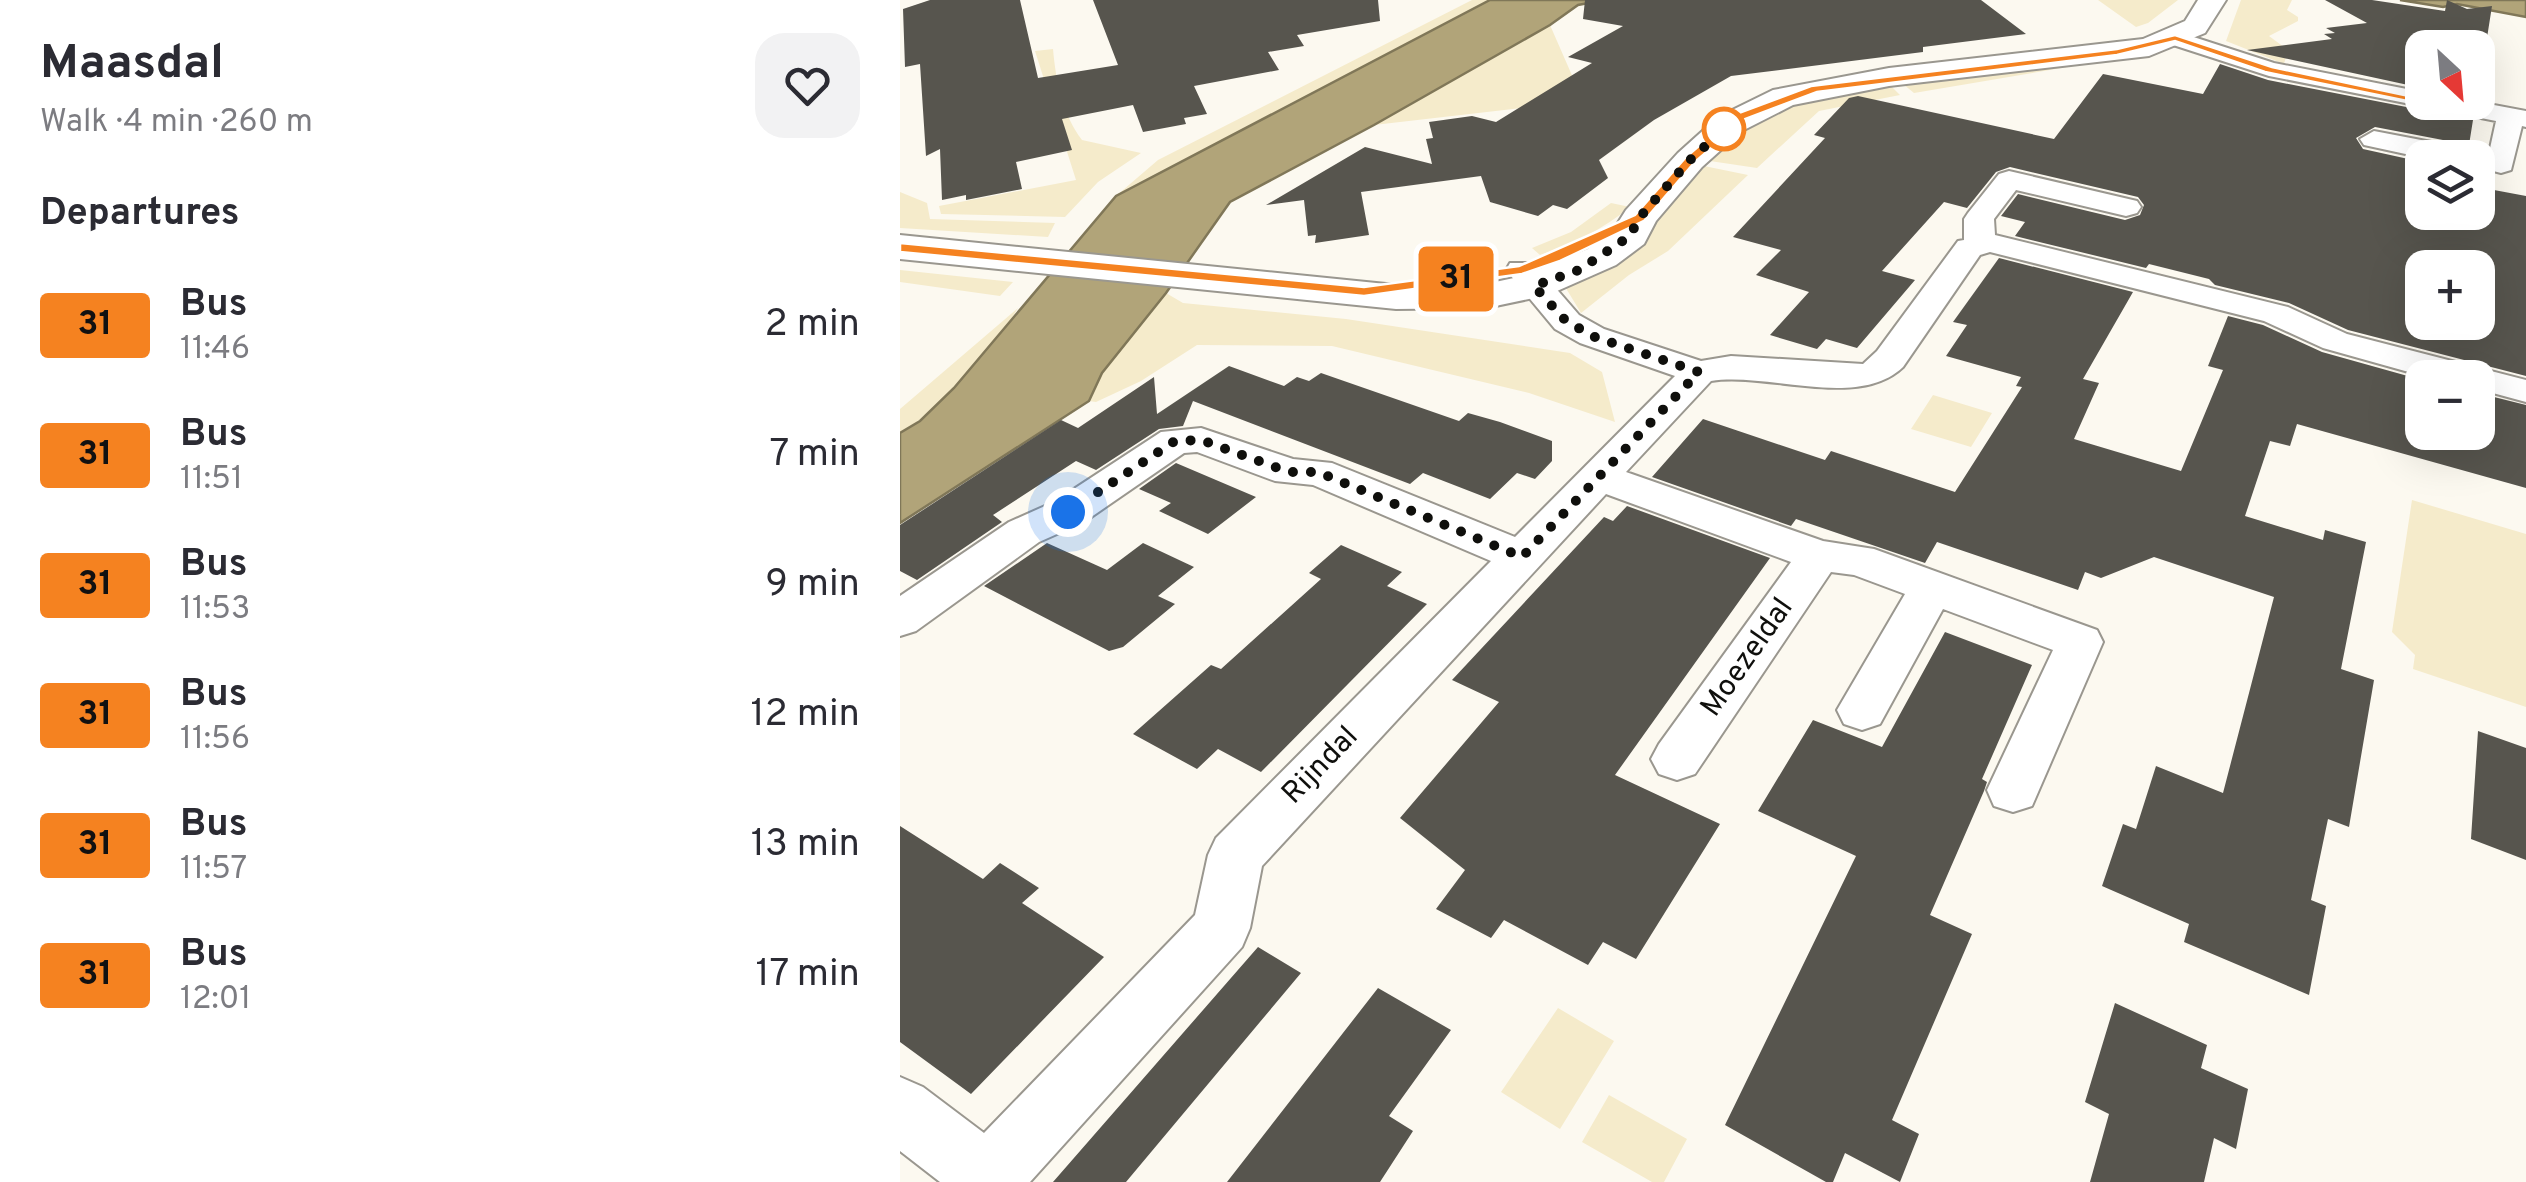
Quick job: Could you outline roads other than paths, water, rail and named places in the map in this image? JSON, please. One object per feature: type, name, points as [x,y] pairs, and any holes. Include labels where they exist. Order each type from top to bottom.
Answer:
[{"type":"street","points":[[900,248],[1453,299],[1602,257],[1630,236],[1639,218],[1690,160],[1730,124],[1784,97],[1889,78],[2117,52],[2175,38],[2194,27],[2212,0]]},
{"type":"street","points":[[2175,38],[2269,70],[2405,97]]},
{"type":"street","points":[[2495,163],[2501,164],[2518,117]]},
{"type":"street","points":[[2374,140],[2405,146]]},
{"type":"street","points":[[1980,243],[1979,220],[2009,180],[2126,208]]},
{"type":"street","points":[[1528,278],[1565,320],[1592,336],[1699,372],[1731,366],[1853,376],[1875,372],[1890,359],[1969,248],[1980,243],[2007,245],[2276,314],[2334,340],[2409,360]]},
{"type":"street","name":"Rijndal","points":[[986,1179],[1220,928],[1236,854],[1699,372]]},
{"type":"street","points":[[2495,383],[2526,391]]},
{"type":"street","points":[[900,619],[1024,532],[1068,512],[1175,441],[1201,440],[1289,472],[1318,472],[1522,557]]},
{"type":"street","points":[[1599,477],[1819,556],[1860,560],[2080,642],[2013,790]]},
{"type":"street","name":"Moezeldal","points":[[1677,760],[1819,556]]},
{"type":"street","points":[[1862,710],[1932,586]]},
{"type":"street","points":[[900,1110],[986,1179]]}]
